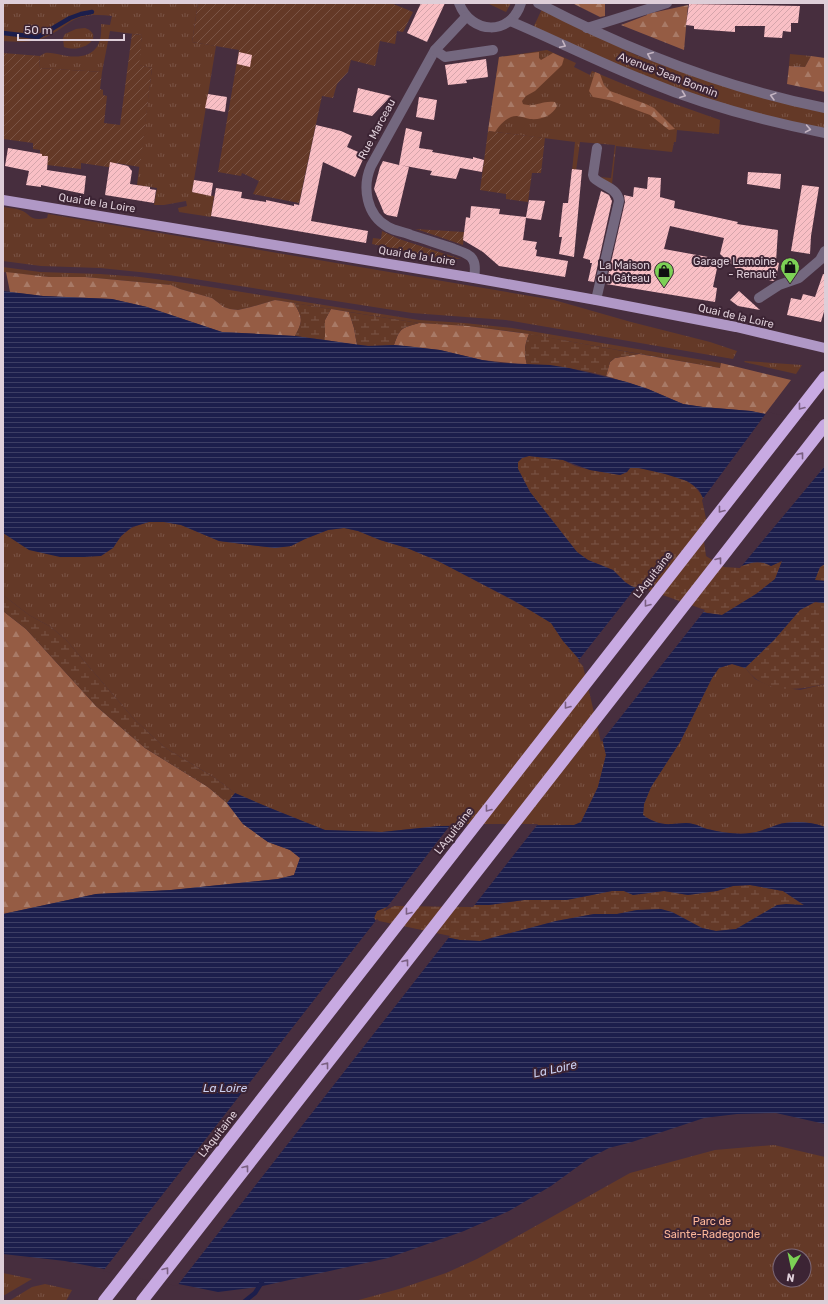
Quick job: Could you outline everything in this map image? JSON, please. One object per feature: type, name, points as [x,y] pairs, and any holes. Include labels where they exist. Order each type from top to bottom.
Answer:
[{"type":"highway","name":"L'Aquitaine","points":[[104,1301],[825,377]]},
{"type":"highway","points":[[142,1301],[825,425]]},
{"type":"main road","name":"Quai de la Loire","points":[[3,200],[474,278],[596,300],[736,328],[825,348]]},
{"type":"street","points":[[459,3],[466,17],[474,23],[492,27],[510,21],[516,14],[521,3]]},
{"type":"street","name":"Avenue Jean Bonnin","points":[[538,3],[587,28],[658,58],[752,90],[825,108]]},
{"type":"street","points":[[587,28],[667,3]]},
{"type":"street","name":"Rue Marceau","points":[[466,17],[435,50],[371,166],[367,181],[366,197],[377,218],[388,227],[470,256],[473,260],[475,268],[474,278]]},
{"type":"street","name":"Avenue Jean Bonnin","points":[[510,21],[647,82],[751,116],[825,132]]},
{"type":"street","points":[[435,50],[445,58],[493,50]]},
{"type":"street","points":[[596,300],[619,201],[618,195],[614,191],[594,178],[593,175],[597,148]]},
{"type":"street","points":[[759,298],[779,285],[799,278],[820,260],[825,251]]},
{"type":"green space","points":[[3,3],[198,3],[192,42],[216,46],[192,192],[214,196],[211,217],[179,212],[178,208],[187,206],[186,201],[164,205],[154,205],[157,188],[137,185],[152,68],[138,65],[142,35],[110,31],[102,72],[39,68],[40,56],[45,53],[75,57],[89,54],[94,50],[100,40],[101,24],[110,25],[112,16],[96,15],[80,17],[41,39],[19,42],[3,41]]},
{"type":"green space","points":[[198,3],[391,3],[413,12],[403,32],[397,31],[395,44],[380,41],[375,66],[351,60],[348,72],[337,84],[333,98],[322,96],[299,203],[253,194],[259,181],[242,173],[241,176],[218,172],[239,50],[192,42]]},
{"type":"green space","points":[[487,3],[511,3],[506,12]]},
{"type":"green space","points":[[572,3],[605,3],[605,16],[600,17]]},
{"type":"green space","points":[[688,5],[684,50],[621,25],[647,14]]},
{"type":"green space","points":[[542,9],[638,56],[704,80],[825,111],[825,130],[745,113],[652,81],[533,28]]},
{"type":"green space","points":[[85,28],[91,31],[93,35],[93,39],[90,43],[78,48],[71,49],[64,47],[63,38],[65,34],[76,29]]},
{"type":"green space","points":[[132,34],[142,35],[139,65],[152,68],[140,167],[116,163],[115,168],[81,163],[81,169],[47,165],[48,156],[42,156],[40,150],[33,149],[33,143],[3,139],[3,53],[40,56],[39,68],[102,72],[100,89],[103,90],[103,95],[107,96],[104,123],[120,125]]},
{"type":"green space","points":[[547,50],[576,63],[574,67],[590,75],[592,71],[652,96],[720,120],[719,134],[677,130],[676,142],[674,142],[672,152],[616,146],[612,184],[599,177],[611,178],[615,145],[580,142],[576,171],[572,171],[575,142],[488,131],[499,57]]},
{"type":"green space","points":[[539,52],[539,58],[541,60],[553,53],[564,58],[562,65],[535,91],[526,96],[522,101],[523,104],[535,105],[546,102],[555,102],[557,106],[546,117],[530,119],[514,116],[502,123],[495,132],[488,131],[499,57]]},
{"type":"green space","points":[[790,54],[811,56],[805,67],[789,66]]},
{"type":"green space","points":[[811,56],[825,58],[825,92],[787,84],[789,66],[805,67]]},
{"type":"green space","points":[[595,72],[600,74],[604,85],[610,91],[654,108],[675,129],[669,130],[650,115],[609,100],[593,97],[589,91]]},
{"type":"green space","points":[[488,131],[545,138],[541,173],[532,173],[528,202],[506,199],[506,194],[480,190]]},
{"type":"green space","points":[[3,207],[20,210],[36,219],[47,218],[48,214],[554,300],[631,322],[710,342],[737,351],[733,359],[506,320],[412,313],[169,275],[100,268],[41,266],[3,261]]},
{"type":"green space","points":[[415,229],[464,232],[463,245],[419,230]]},
{"type":"green space","points":[[382,231],[399,239],[461,259],[442,259],[372,244],[373,238],[381,239]]},
{"type":"green space","points":[[3,267],[40,272],[140,277],[185,283],[419,320],[512,328],[721,363],[720,368],[516,332],[468,326],[419,323],[275,300],[238,310],[230,309],[224,307],[212,298],[171,285],[85,277],[49,277],[3,272]]},
{"type":"green space","points":[[6,272],[49,277],[85,277],[171,285],[212,298],[224,307],[238,310],[275,300],[294,303],[299,312],[301,323],[295,336],[222,332],[147,307],[112,299],[43,296],[10,292]]},
{"type":"green space","points":[[294,303],[331,309],[325,320],[325,340],[295,336],[301,320]]},
{"type":"green space","points":[[331,309],[349,312],[357,345],[325,340],[325,320]]},
{"type":"green space","points":[[349,312],[419,323],[408,326],[402,330],[394,345],[357,345]]},
{"type":"green space","points":[[419,323],[468,326],[529,334],[525,350],[527,365],[482,360],[440,350],[394,345],[402,330],[408,326]]},
{"type":"green space","points":[[529,334],[639,354],[615,358],[610,362],[606,376],[566,368],[527,365],[525,350]]},
{"type":"green space","points":[[639,354],[720,368],[721,363],[791,380],[765,414],[751,411],[683,404],[648,389],[606,376],[610,362],[615,358]]},
{"type":"green space","points":[[744,362],[802,365],[796,374]]},
{"type":"green space","points":[[529,456],[563,460],[575,466],[590,470],[620,475],[627,472],[630,468],[636,468],[660,472],[683,479],[693,485],[700,493],[741,566],[756,562],[771,566],[782,561],[775,579],[756,594],[722,615],[707,613],[631,586],[613,570],[588,560],[577,552],[530,492],[518,469],[518,462],[522,458]]},
{"type":"green space","points":[[149,522],[164,522],[181,525],[219,541],[275,548],[291,546],[328,530],[344,528],[358,531],[380,540],[407,548],[438,561],[540,615],[551,623],[563,641],[585,666],[606,755],[598,787],[581,822],[574,825],[439,826],[382,832],[325,830],[235,793],[215,778],[164,747],[133,718],[67,641],[51,627],[29,615],[3,595],[3,533],[113,548],[120,537],[128,530]]},
{"type":"green space","points":[[825,564],[825,581],[814,580],[820,567]]},
{"type":"green space","points":[[3,595],[29,615],[51,627],[67,641],[133,718],[164,747],[215,778],[235,793],[227,803],[208,787],[145,748],[96,706],[26,629],[3,611]]},
{"type":"green space","points":[[815,602],[825,603],[825,684],[799,689],[790,689],[772,687],[756,679],[745,668],[774,640],[800,610]]},
{"type":"green space","points":[[3,611],[26,629],[96,706],[145,748],[208,787],[227,803],[243,824],[268,842],[290,850],[300,858],[294,875],[278,879],[171,890],[96,894],[3,914]]},
{"type":"green space","points":[[732,664],[745,668],[755,679],[770,686],[800,690],[825,684],[825,827],[808,823],[789,822],[761,831],[745,834],[707,829],[690,823],[660,823],[643,815],[644,804],[651,787],[680,742],[712,678],[719,668]]},
{"type":"green space","points":[[750,885],[783,891],[805,906],[786,904],[736,929],[716,931],[702,928],[672,912],[637,910],[617,914],[594,914],[556,921],[480,941],[460,940],[377,923],[374,917],[377,911],[394,904],[489,905],[524,900],[581,897],[612,891],[624,891],[633,895],[664,891],[688,895],[717,891],[733,886]]},
{"type":"green space","name":"Parc de Sainte-Radegonde","points":[[774,1145],[825,1157],[825,1301],[355,1301],[399,1289],[446,1273],[477,1259],[630,1173],[715,1150]]},
{"type":"green space","points":[[3,1273],[32,1279],[3,1296]]},
{"type":"green space","points":[[45,1284],[72,1290],[66,1301],[9,1301],[32,1287]]},
{"type":"water","name":"La Loire","points":[[3,291],[43,296],[112,299],[147,307],[222,332],[295,336],[368,346],[406,346],[440,350],[501,363],[550,365],[569,368],[627,382],[683,404],[751,411],[825,426],[825,564],[820,567],[815,580],[825,581],[825,603],[815,602],[800,610],[774,640],[745,668],[732,664],[719,668],[712,678],[680,742],[651,787],[644,804],[643,815],[660,823],[690,823],[707,829],[745,834],[761,831],[789,822],[808,823],[825,827],[825,1124],[776,1113],[737,1114],[704,1118],[632,1142],[609,1148],[588,1159],[551,1186],[509,1211],[464,1231],[388,1258],[258,1287],[218,1292],[65,1261],[3,1254],[3,914],[96,894],[171,890],[278,879],[294,875],[300,858],[290,850],[268,842],[243,824],[227,803],[235,793],[325,830],[382,832],[439,826],[574,825],[581,822],[598,787],[606,755],[585,666],[563,641],[551,623],[513,600],[438,561],[407,548],[380,540],[358,531],[344,528],[328,530],[291,546],[275,548],[219,541],[181,525],[164,522],[149,522],[132,527],[121,536],[113,548],[101,556],[60,557],[29,550],[3,533]],"holes":[[[529,456],[563,460],[590,470],[620,475],[627,472],[630,468],[639,468],[687,481],[699,490],[703,498],[709,523],[741,566],[756,562],[771,566],[782,561],[775,579],[756,594],[722,615],[707,613],[631,586],[613,570],[588,560],[577,552],[530,492],[518,469],[518,462],[522,458]],[[750,885],[783,891],[804,905],[777,905],[736,929],[716,931],[702,928],[672,912],[661,909],[637,910],[617,914],[594,914],[556,921],[480,941],[460,940],[377,923],[374,918],[377,911],[394,904],[489,905],[524,900],[567,900],[612,891],[624,891],[633,895],[664,891],[688,895],[717,891],[733,886]]]},
{"type":"pier","points":[[767,412],[825,424],[825,466],[740,568],[724,567],[706,556],[704,541],[707,523],[702,500]]},
{"type":"pier","points":[[637,586],[705,610],[601,742],[583,666],[578,661]]},
{"type":"pier","points":[[451,824],[538,824],[473,907],[394,906],[384,911]]},
{"type":"pier","points":[[377,919],[379,921],[450,936],[177,1286],[103,1271]]},
{"type":"building","points":[[421,3],[445,3],[427,42],[407,33]]},
{"type":"building","points":[[689,4],[800,6],[798,23],[791,23],[791,32],[783,31],[782,38],[764,37],[765,26],[735,26],[735,32],[694,29],[694,26],[686,25]]},
{"type":"building","points":[[239,52],[252,55],[250,67],[237,64]]},
{"type":"building","points":[[486,59],[488,77],[466,80],[467,83],[448,85],[445,65]]},
{"type":"building","points":[[358,88],[391,96],[372,116],[353,112]]},
{"type":"building","points":[[208,94],[227,97],[225,112],[205,108]]},
{"type":"building","points":[[419,97],[437,100],[434,120],[416,117]]},
{"type":"building","points":[[316,125],[341,131],[352,136],[347,147],[365,155],[355,177],[323,162],[311,221],[368,231],[366,243],[211,216],[216,188],[242,192],[241,198],[266,202],[266,200],[294,206],[294,204],[299,205]]},
{"type":"building","points":[[406,128],[422,132],[419,148],[433,150],[432,152],[473,159],[473,157],[484,160],[482,172],[460,168],[456,179],[430,175],[432,171],[400,165],[409,167],[397,217],[384,213],[374,189],[383,161],[399,165]]},
{"type":"building","points":[[8,148],[48,156],[47,170],[86,176],[84,194],[41,185],[41,187],[26,185],[29,171],[5,166]]},
{"type":"building","points":[[110,162],[128,166],[132,171],[130,184],[150,187],[150,189],[156,190],[154,203],[105,195]]},
{"type":"building","points":[[572,169],[582,170],[574,257],[559,254],[562,237],[559,237],[563,203],[568,203]]},
{"type":"building","points":[[748,172],[781,174],[780,189],[747,184]]},
{"type":"building","points":[[648,177],[661,178],[660,197],[675,201],[674,208],[738,222],[737,224],[778,230],[776,262],[779,263],[776,279],[773,281],[742,274],[720,254],[724,238],[670,226],[664,249],[719,259],[713,287],[717,288],[715,302],[606,284],[625,202],[624,195],[633,197],[634,187],[647,189]]},
{"type":"building","points":[[194,180],[213,183],[211,196],[192,192]]},
{"type":"building","points":[[802,185],[819,187],[811,236],[810,254],[791,251]]},
{"type":"building","points":[[601,191],[609,195],[612,201],[594,282],[588,281],[592,263],[590,263],[590,260],[583,258]]},
{"type":"building","points":[[529,200],[545,201],[541,220],[526,218],[523,240],[537,242],[535,249],[537,250],[536,256],[568,261],[565,277],[499,266],[483,252],[463,240],[466,217],[470,218],[471,206],[500,209],[499,214],[526,217]]},
{"type":"building","points":[[823,274],[825,274],[825,308],[821,322],[787,315],[791,298],[801,300],[803,294],[815,297]]},
{"type":"building","points":[[739,291],[760,310],[738,306],[730,300]]},
{"type":"waterway","points":[[3,33],[38,37],[70,18],[92,12]]},
{"type":"waterway","points":[[245,1301],[255,1293],[262,1282]]},
{"type":"place","name":"Garage Lemoine - Renault","points":[[790,284]]},
{"type":"place","name":"La Maison du Gâteau","points":[[664,288]]}]
